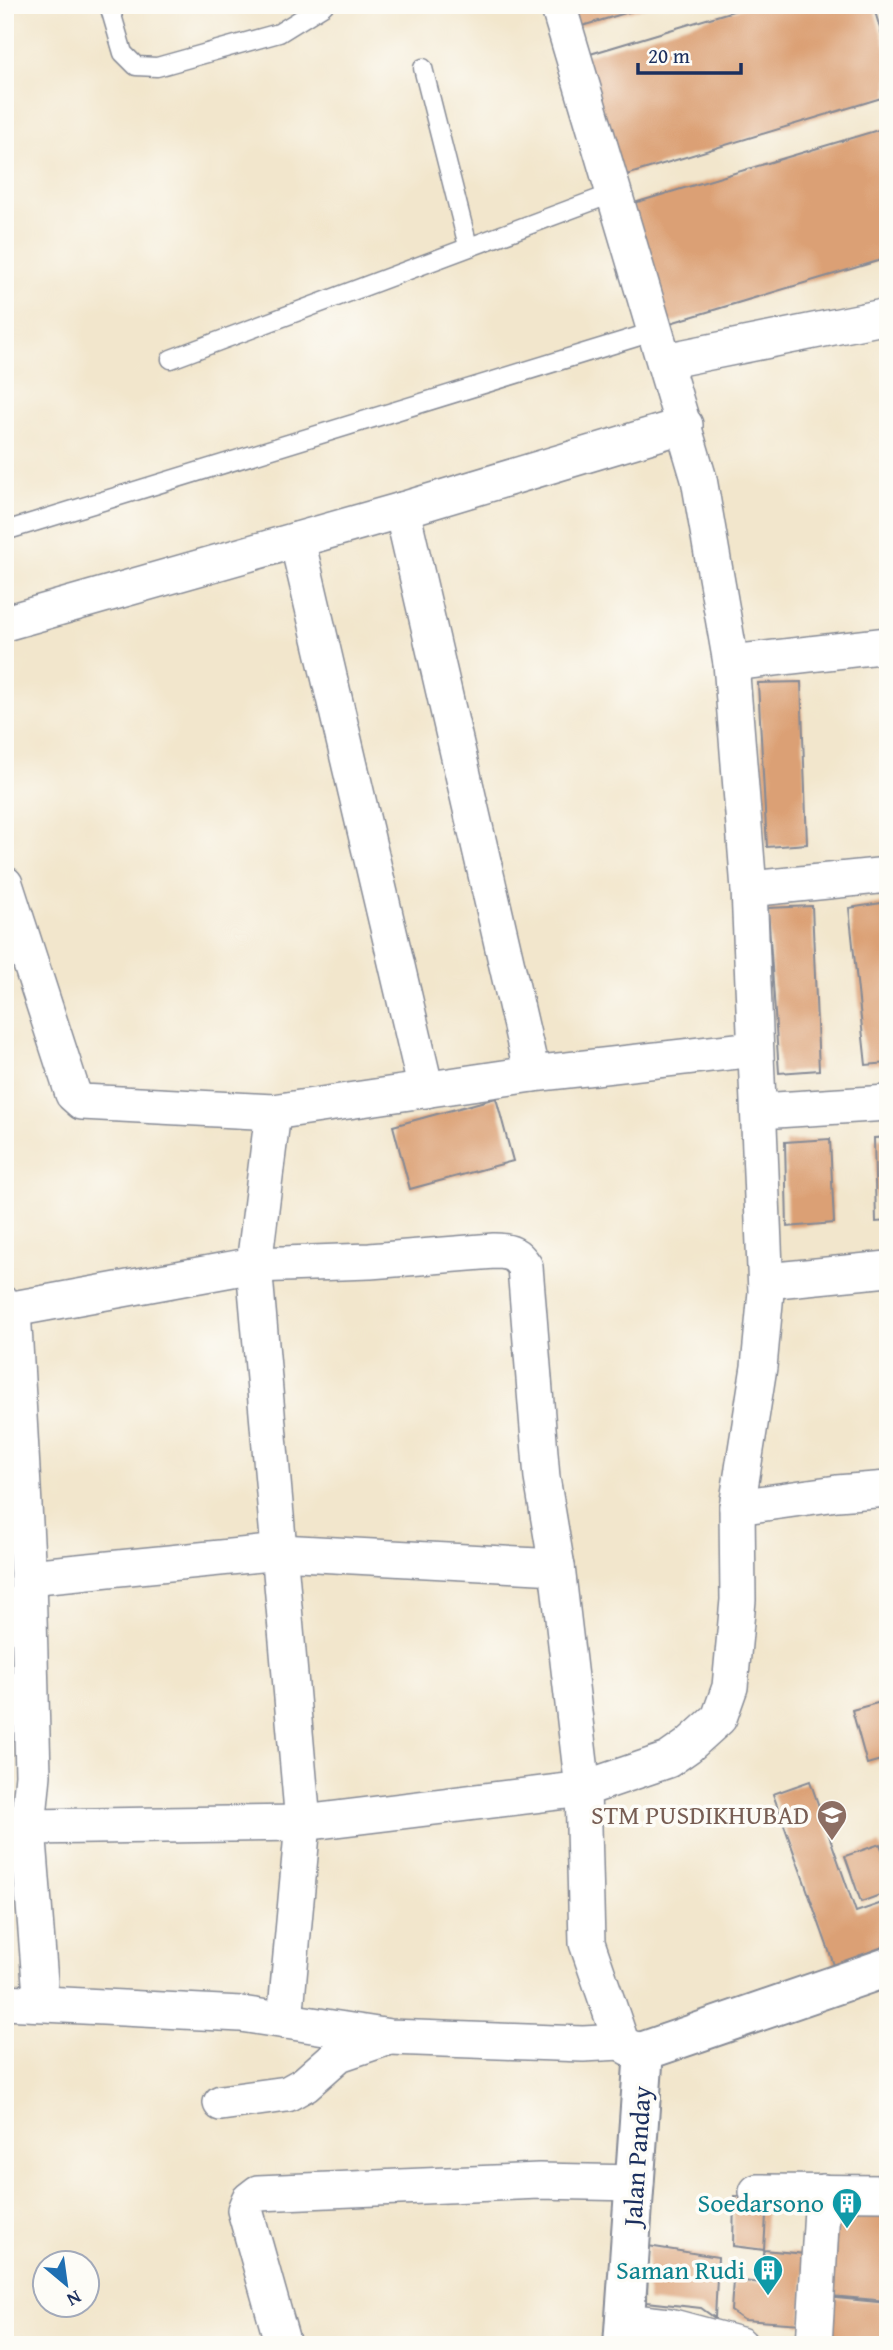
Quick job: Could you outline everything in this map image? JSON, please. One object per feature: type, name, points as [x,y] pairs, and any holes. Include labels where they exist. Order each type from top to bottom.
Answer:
[{"type":"street","points":[[28,1827],[303,1823],[583,1789],[668,1760],[719,1718],[730,1687],[738,1600],[737,1507],[759,1367],[766,1281],[749,889],[731,663],[699,479],[685,425],[558,5]]},
{"type":"street","points":[[660,346],[888,316]]},
{"type":"street","points":[[5,623],[402,510],[685,425]]},
{"type":"street","points":[[402,510],[532,1074]]},
{"type":"street","points":[[297,540],[426,1090]]},
{"type":"street","points":[[731,663],[888,645]]},
{"type":"street","points":[[749,889],[888,875]]},
{"type":"street","points":[[5,884],[73,1094],[82,1102],[273,1112],[532,1074],[755,1049]]},
{"type":"street","points":[[760,1111],[888,1103]]},
{"type":"street","points":[[273,1112],[254,1265],[303,1823],[285,2021]]},
{"type":"street","points":[[40,1982],[28,1827],[33,1775],[28,1577],[9,1307],[254,1265],[370,1261],[508,1251],[518,1257],[525,1268],[542,1478],[557,1567],[583,1789],[587,1943],[633,2047]]},
{"type":"street","points":[[766,1281],[888,1269]]},
{"type":"street","points":[[737,1507],[888,1489]]},
{"type":"street","points":[[28,1577],[280,1552],[557,1567]]},
{"type":"street","points":[[5,2002],[242,2014],[390,2037],[633,2047],[888,1967]]},
{"type":"street","points":[[221,2103],[287,2094],[305,2084],[339,2054],[390,2037]]},
{"type":"street","name":"Jalan Panday","points":[[624,2333],[636,2183],[633,2047]]},
{"type":"street","points":[[283,2345],[245,2210],[249,2200],[258,2193],[539,2181],[636,2183]]},
{"type":"street","points":[[757,2192],[888,2193]]},
{"type":"street","points":[[814,2345],[823,2192]]},
{"type":"street","points":[[624,2333],[669,2326],[740,2345]]},
{"type":"lane","points":[[109,5],[123,53],[136,66],[157,67],[279,33],[324,5]]},
{"type":"lane","points":[[424,68],[468,246]]},
{"type":"lane","points":[[172,359],[614,193]]},
{"type":"lane","points":[[5,531],[660,346]]},
{"type":"building","points":[[565,5],[649,5],[649,6],[572,29]]},
{"type":"building","points":[[753,5],[873,5],[888,55],[888,96],[613,179],[577,58]]},
{"type":"building","points":[[888,127],[888,258],[667,324],[631,204]]},
{"type":"building","points":[[801,682],[807,844],[767,847],[758,683]]},
{"type":"building","points":[[888,902],[888,1063],[866,1065],[849,908]]},
{"type":"building","points":[[812,906],[819,1070],[779,1073],[768,908]]},
{"type":"building","points":[[496,1098],[513,1161],[410,1189],[393,1126]]},
{"type":"building","points":[[888,1137],[888,1221],[876,1222],[874,1138]]},
{"type":"building","points":[[830,1139],[834,1223],[787,1227],[785,1142]]},
{"type":"building","points":[[888,1700],[888,1758],[867,1764],[852,1710]]},
{"type":"building","points":[[810,1781],[856,1912],[888,1901],[888,1945],[834,1965],[773,1794]]},
{"type":"building","points":[[880,1844],[888,1865],[888,1892],[861,1902],[845,1856]]},
{"type":"building","points":[[734,2196],[767,2198],[764,2250],[733,2246]]},
{"type":"building","points":[[825,2202],[888,2204],[888,2301],[819,2295]]},
{"type":"building","points":[[648,2246],[718,2257],[715,2318],[701,2308],[647,2302]]},
{"type":"building","name":"Saman Rudi","points":[[764,2250],[805,2254],[802,2324],[744,2320],[731,2311],[733,2280],[762,2283]]},
{"type":"building","points":[[826,2297],[888,2303],[888,2345],[821,2345]]},
{"type":"place","name":"STM PUSDIKHUBAD","points":[[832,1842]]},
{"type":"place","name":"Soedarsono","points":[[847,2230]]},
{"type":"place","name":"Saman Rudi","points":[[768,2297]]}]
